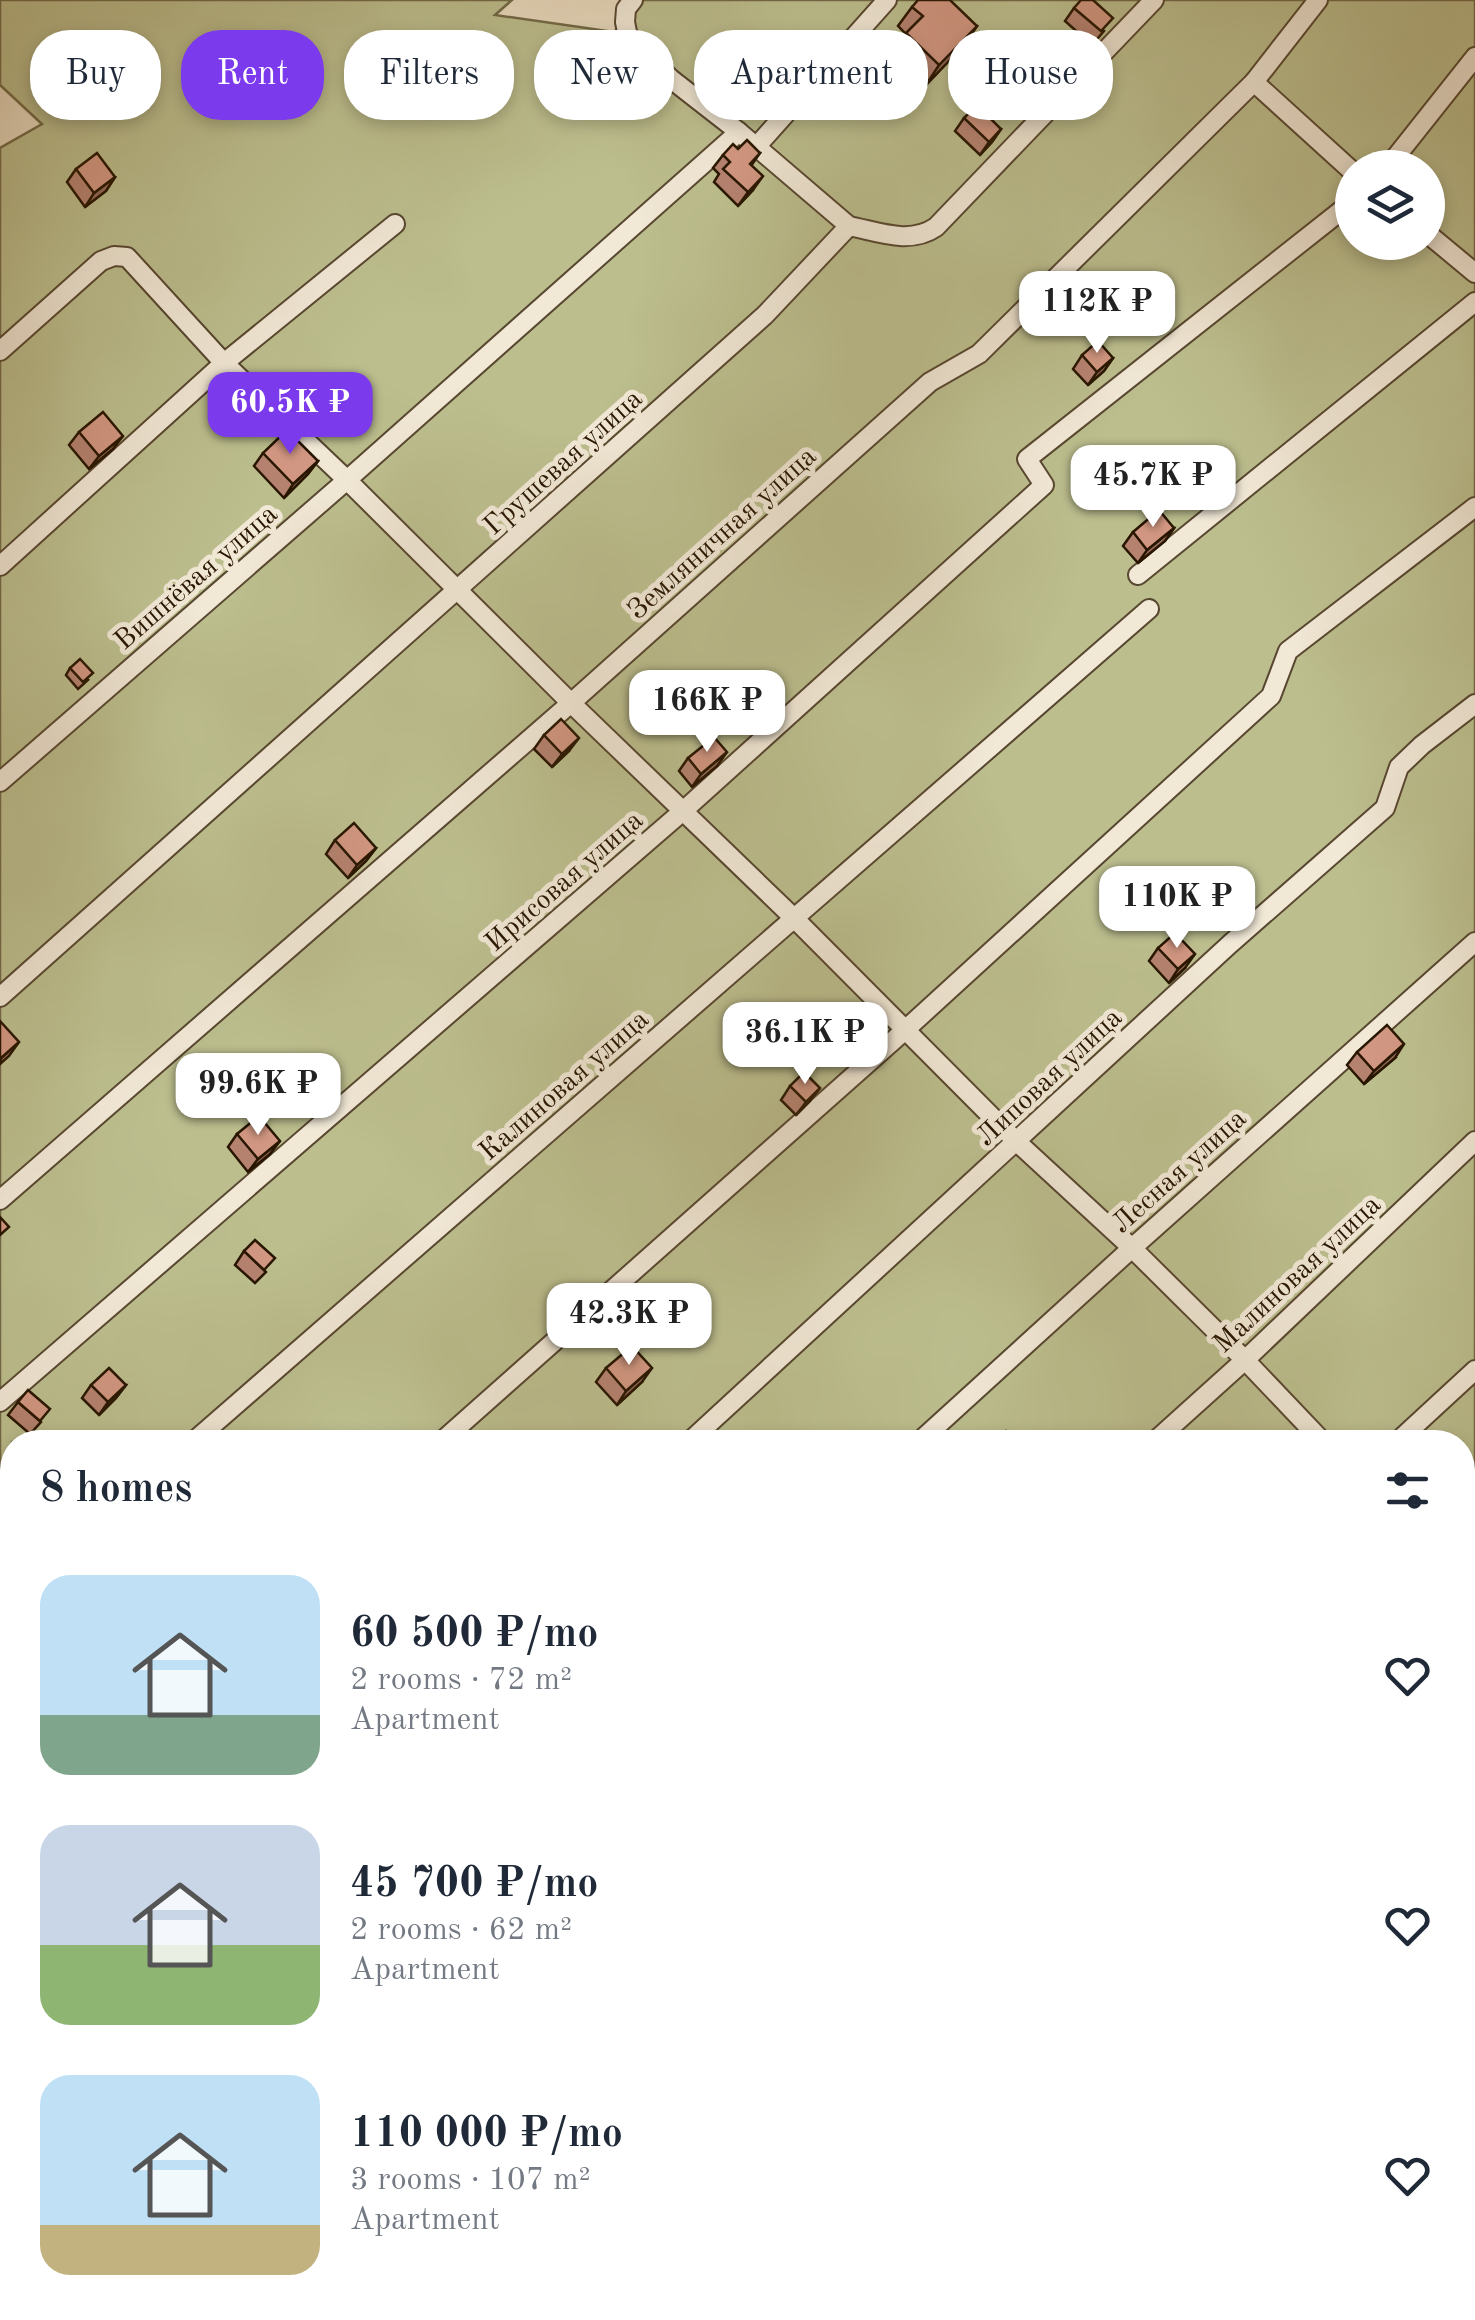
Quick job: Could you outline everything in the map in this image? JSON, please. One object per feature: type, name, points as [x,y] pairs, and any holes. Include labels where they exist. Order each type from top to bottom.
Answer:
[{"type":"street","points":[[633,0],[626,9],[628,37],[671,79],[849,226],[911,238],[936,227],[1154,0]]},
{"type":"street","points":[[756,147],[887,0]]},
{"type":"street","name":"Земляничная улица","points":[[0,1200],[571,703],[930,382],[979,354],[1254,82],[1318,0]]},
{"type":"street","points":[[1401,150],[1475,57]]},
{"type":"street","points":[[1254,82],[1335,156]]},
{"type":"street","name":"Вишнёвая улица","points":[[0,782],[738,132]]},
{"type":"street","name":"Ирисовая улица","points":[[0,1402],[683,812],[1044,485],[1027,459],[1335,215]]},
{"type":"street","points":[[0,566],[224,363],[394,224]]},
{"type":"street","name":"Грушевая улица","points":[[0,997],[765,316],[849,226]]},
{"type":"street","points":[[1445,248],[1475,273]]},
{"type":"street","points":[[0,351],[101,261],[127,257],[224,363],[1017,1142],[1132,1248],[1312,1430]]},
{"type":"street","points":[[1138,575],[1475,302]]},
{"type":"street","points":[[455,1430],[904,1031],[1271,696],[1288,651],[1475,506]]},
{"type":"street","name":"Калиновая улица","points":[[207,1430],[1148,609]]},
{"type":"street","name":"Липовая улица","points":[[702,1430],[1230,944],[1385,808],[1399,767],[1422,744],[1475,704]]},
{"type":"street","name":"Лесная улица","points":[[933,1430],[1475,942]]},
{"type":"street","name":"Малиновая улица","points":[[1167,1430],[1475,1141]]},
{"type":"street","points":[[1410,1430],[1475,1370]]},
{"type":"green space","points":[[0,0],[512,0],[495,15],[600,30],[534,30],[534,120],[674,120],[674,30],[616,30],[644,0],[1475,0],[1475,1430],[0,1430],[0,148],[42,124],[38,120],[161,120],[161,30],[30,30],[30,113],[0,85]]},
{"type":"building","points":[[918,0],[950,0],[977,26],[973,30],[948,30],[948,56],[939,65],[928,54],[928,30],[909,30],[923,16],[912,7]]},
{"type":"building","points":[[1081,0],[1093,0],[1113,18],[1100,30],[1074,8]]},
{"type":"building","points":[[966,120],[992,120],[1001,129],[989,142]]},
{"type":"building","points":[[747,140],[760,153],[750,164],[763,176],[748,192],[723,169],[730,162],[723,155],[733,144],[738,149]]},
{"type":"building","points":[[97,153],[115,177],[94,193],[76,169]]},
{"type":"building","points":[[1098,341],[1113,358],[1097,372],[1082,355]]},
{"type":"building","points":[[103,412],[123,436],[99,456],[79,432]]},
{"type":"building","points":[[287,430],[318,461],[293,484],[263,453]]},
{"type":"building","points":[[1159,510],[1174,528],[1147,550],[1133,532]]},
{"type":"building","points":[[80,659],[93,673],[83,682],[70,668]]},
{"type":"building","points":[[561,719],[579,738],[562,754],[544,735]]},
{"type":"building","points":[[714,737],[727,752],[701,774],[688,758]]},
{"type":"building","points":[[354,823],[376,848],[357,865],[335,840]]},
{"type":"building","points":[[1175,933],[1195,954],[1178,969],[1158,948]]},
{"type":"building","points":[[0,1021],[19,1042],[1,1058],[0,1057]]},
{"type":"building","points":[[1387,1025],[1404,1044],[1374,1071],[1357,1052]]},
{"type":"building","points":[[804,1072],[820,1088],[806,1102],[790,1086]]},
{"type":"building","points":[[259,1116],[280,1141],[258,1159],[237,1134]]},
{"type":"building","points":[[0,1217],[9,1227],[0,1235]]},
{"type":"building","points":[[255,1240],[275,1258],[264,1270],[244,1251]]},
{"type":"building","points":[[632,1346],[652,1368],[626,1391],[606,1368]]},
{"type":"building","points":[[109,1368],[126,1385],[108,1402],[91,1385]]},
{"type":"building","points":[[28,1390],[50,1409],[40,1421],[18,1402]]}]
